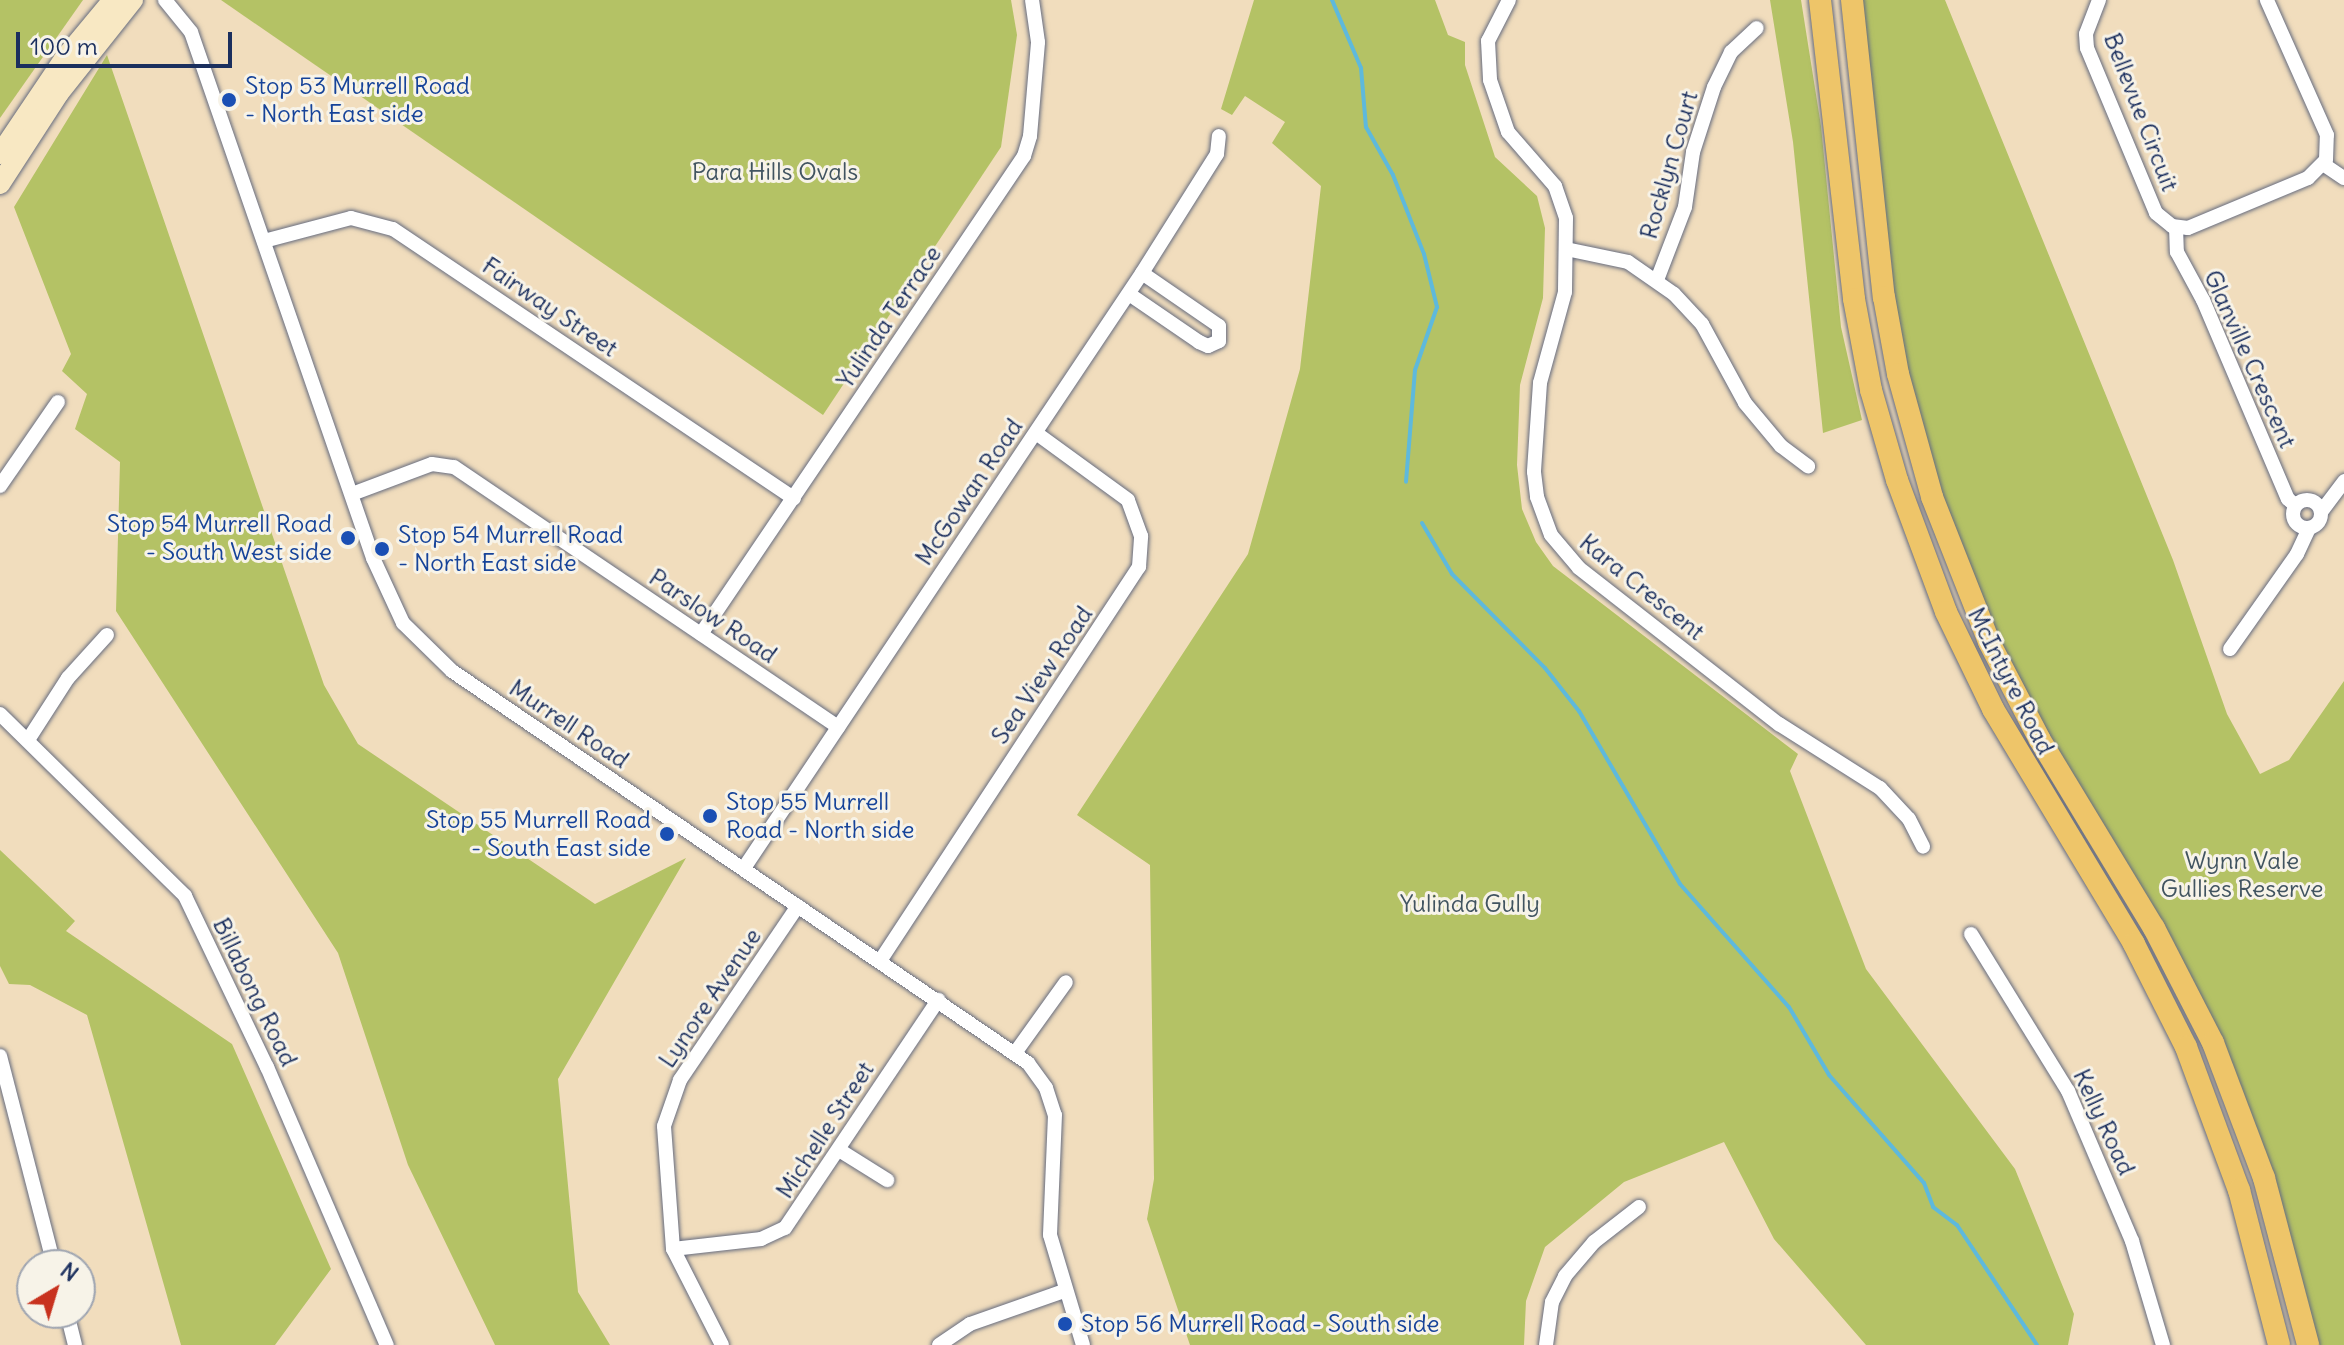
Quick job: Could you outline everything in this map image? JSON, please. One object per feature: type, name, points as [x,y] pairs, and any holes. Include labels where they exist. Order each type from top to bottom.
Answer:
[{"type":"main road","points":[[0,154],[64,59],[113,0]]},
{"type":"main road","points":[[0,184],[59,93],[133,0]]},
{"type":"main road","name":"McIntyre Road","points":[[1820,0],[1854,299],[1897,480],[1970,664],[2025,766],[2134,944],[2191,1059],[2239,1190],[2279,1345]]},
{"type":"main road","name":"McIntyre Road","points":[[1852,0],[1884,297],[1898,374],[1932,497],[2000,663],[2154,928],[2213,1043],[2264,1178],[2308,1345]]},
{"type":"street","name":"Murrell Road","points":[[165,0],[186,21],[394,608],[422,647],[1015,1053],[1041,1080],[1055,1115],[1048,1219],[1064,1291],[1083,1345]]},
{"type":"street","name":"Yulinda Terrace","points":[[701,634],[1024,156],[1030,136],[1038,42],[1032,0]]},
{"type":"street","name":"Kara Crescent","points":[[1509,0],[1488,41],[1490,80],[1515,144],[1560,195],[1566,249],[1563,303],[1540,383],[1534,472],[1537,497],[1551,535],[1579,568],[1779,724],[1880,788],[1909,819],[1923,847]]},
{"type":"street","name":"Bellevue Circuit","points":[[2099,0],[2086,34],[2087,48],[2156,213],[2176,227]]},
{"type":"street","points":[[2176,227],[2200,224],[2308,178],[2323,164],[2327,135],[2267,0]]},
{"type":"street","name":"Rocklyn Court","points":[[1657,280],[1685,207],[1693,152],[1714,87],[1731,52],[1757,28]]},
{"type":"street","name":"McGowan Road","points":[[744,868],[1129,294],[1217,154],[1219,136]]},
{"type":"street","points":[[2323,164],[2344,178]]},
{"type":"street","name":"Fairway Street","points":[[264,241],[351,218],[393,229],[794,498]]},
{"type":"street","name":"Glanville Crescent","points":[[2176,227],[2177,252],[2203,300],[2288,499],[2295,505]]},
{"type":"street","points":[[1566,249],[1619,259],[1657,280],[1694,314],[1739,393],[1772,437],[1808,466]]},
{"type":"street","points":[[1129,294],[1199,342],[1208,346],[1219,341],[1219,326],[1142,273]]},
{"type":"street","points":[[0,486],[58,402]]},
{"type":"street","name":"Sea View Road","points":[[880,961],[1139,567],[1141,536],[1128,500],[1036,433]]},
{"type":"street","name":"Parslow Road","points":[[352,494],[432,464],[454,467],[838,727]]},
{"type":"street","points":[[2230,649],[2297,554],[2309,528],[2317,524],[2321,512],[2344,481]]},
{"type":"street","points":[[2309,528],[2297,525],[2295,505],[2311,500],[2321,512]]},
{"type":"street","points":[[28,740],[68,678],[107,635]]},
{"type":"street","name":"Billabong Road","points":[[0,714],[185,896],[267,1067],[387,1345]]},
{"type":"street","name":"Lynore Avenue","points":[[722,1345],[673,1249],[663,1157],[670,1101],[798,906]]},
{"type":"street","name":"Kelly Road","points":[[1971,934],[2068,1091],[2132,1241],[2163,1345]]},
{"type":"street","points":[[1015,1053],[1066,982]]},
{"type":"street","name":"Michelle Street","points":[[673,1249],[780,1232],[839,1150],[938,1000]]},
{"type":"street","points":[[0,1056],[50,1249]]},
{"type":"street","points":[[839,1150],[887,1180]]},
{"type":"street","points":[[1546,1345],[1550,1310],[1565,1276],[1594,1242],[1639,1207]]},
{"type":"street","points":[[939,1345],[970,1324],[1064,1291]]},
{"type":"green space","points":[[0,0],[83,0],[0,118]]},
{"type":"green space","name":"Para Hills Ovals","points":[[221,0],[1011,0],[1017,35],[1001,147],[823,415]]},
{"type":"green space","name":"Yulinda Gully","points":[[1254,0],[1435,0],[1448,35],[1465,42],[1465,65],[1495,157],[1537,196],[1545,228],[1543,298],[1520,385],[1517,465],[1522,509],[1536,542],[1553,566],[1798,754],[1790,771],[1866,969],[2015,1169],[2074,1314],[2068,1345],[1866,1345],[1774,1239],[1724,1142],[1624,1182],[1545,1247],[1526,1301],[1524,1345],[1190,1345],[1147,1219],[1154,1179],[1150,865],[1077,815],[1248,554],[1300,369],[1321,186],[1272,143],[1285,122],[1245,96],[1232,115],[1221,109]]},
{"type":"green space","points":[[1770,0],[1801,0],[1821,126],[1841,327],[1862,420],[1823,433],[1793,142]]},
{"type":"green space","name":"Wynn Vale Gullies Reserve","points":[[1852,0],[1945,0],[2173,560],[2227,714],[2260,774],[2289,760],[2344,681],[2344,1345],[2308,1345],[2237,1102],[2040,740],[1916,445]]},
{"type":"green space","points":[[107,55],[324,685],[358,744],[595,904],[686,858],[558,1079],[578,1292],[610,1345],[495,1345],[408,1165],[338,953],[116,611],[120,462],[75,429],[87,394],[62,371],[71,354],[14,207]]},
{"type":"green space","points":[[0,850],[75,921],[66,931],[232,1044],[331,1269],[275,1345],[181,1345],[87,1015],[30,985],[9,984],[0,966]]},
{"type":"waterway","points":[[1332,0],[1361,68],[1366,127],[1393,175],[1424,254],[1437,307],[1415,370],[1406,482]]},
{"type":"waterway","points":[[1422,523],[1452,574],[1545,668],[1579,711],[1680,884],[1789,1007],[1829,1075],[1924,1183],[1933,1207],[1957,1225],[2037,1345]]},
{"type":"place","name":"Stop 53 Murrell Road - North East side","points":[[229,100]]},
{"type":"place","name":"Stop 54 Murrell Road - South West side","points":[[348,538]]},
{"type":"place","name":"Stop 54 Murrell Road - North East side","points":[[382,549]]},
{"type":"place","name":"Stop 55 Murrell Road - North side","points":[[710,816]]},
{"type":"place","name":"Stop 55 Murrell Road - South East side","points":[[667,834]]},
{"type":"place","name":"Stop 56 Murrell Road - South side","points":[[1065,1324]]}]
